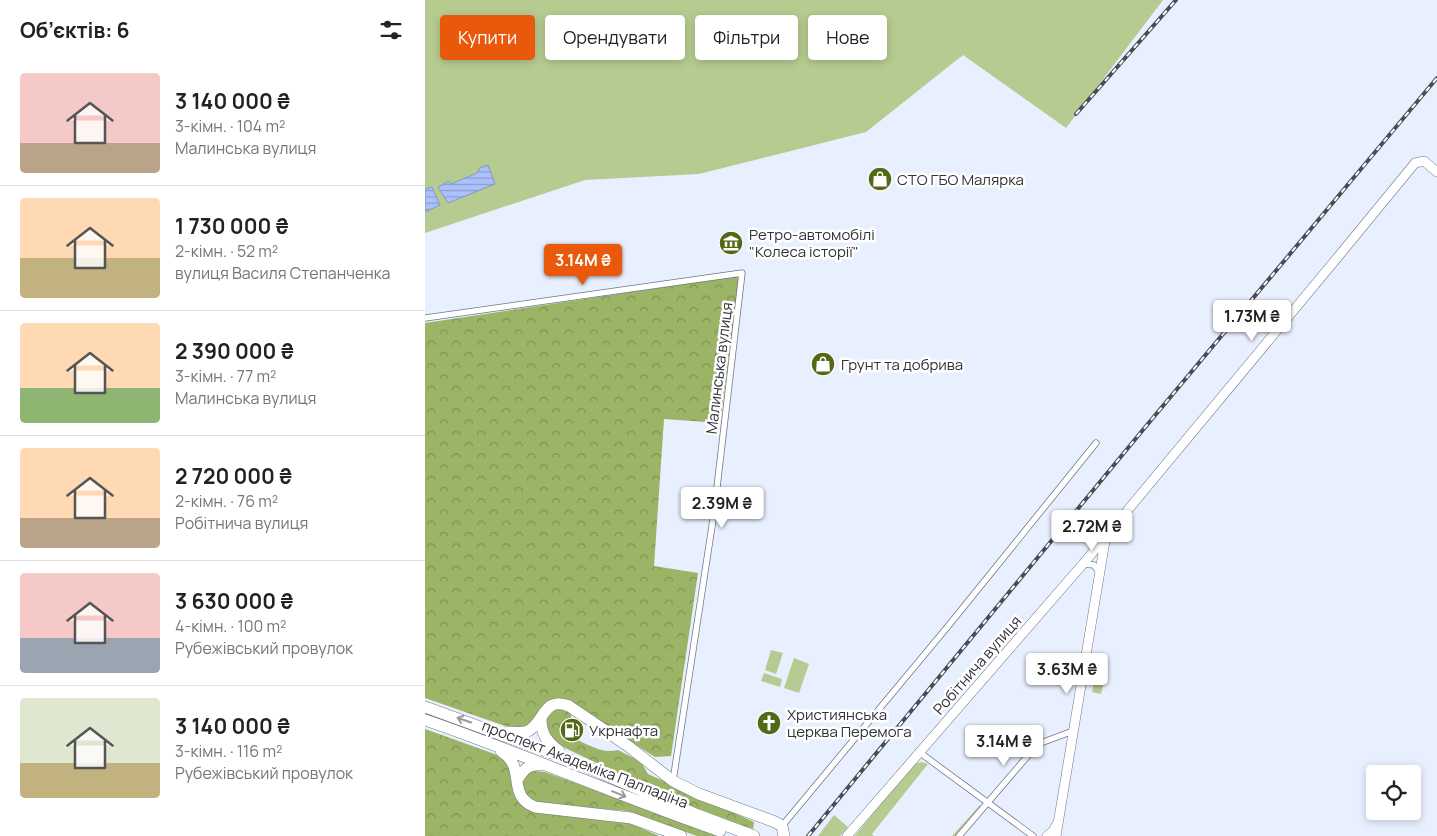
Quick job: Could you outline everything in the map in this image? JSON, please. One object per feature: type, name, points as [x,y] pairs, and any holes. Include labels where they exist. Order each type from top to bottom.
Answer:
[{"type":"highway","points":[[496,731],[527,732],[550,706],[561,703],[569,706],[627,746],[673,781],[783,831]]},
{"type":"highway","name":"проспект Академіка Палладіна","points":[[425,706],[571,760],[735,833]]},
{"type":"highway","points":[[541,718],[545,738],[571,760]]},
{"type":"highway","name":"проспект Академіка Палладіна","points":[[425,720],[551,766],[655,808],[735,833],[754,836]]},
{"type":"highway","points":[[482,740],[508,756],[516,769],[519,794],[523,800],[535,807],[618,815],[681,836]]},
{"type":"highway","points":[[517,780],[525,768],[531,766],[551,766]]},
{"type":"street","name":"Робітнича вулиця","points":[[847,836],[1083,564],[1415,163],[1424,161],[1437,172]]},
{"type":"street","name":"Малинська вулиця","points":[[425,318],[742,274],[714,512],[673,781]]},
{"type":"street","points":[[783,831],[1096,443]]},
{"type":"street","points":[[1056,836],[1106,534]]},
{"type":"street","points":[[1083,564],[1094,565],[1100,573]]},
{"type":"street","points":[[959,836],[1038,744],[1073,731]]},
{"type":"street","points":[[919,752],[1033,836]]},
{"type":"street","points":[[1047,836],[1053,831],[1058,822]]},
{"type":"green space","points":[[425,0],[1163,0],[1066,128],[963,55],[866,132],[699,174],[585,180],[425,233]]},
{"type":"green space","points":[[737,276],[739,282],[720,423],[664,419],[654,566],[698,573],[671,756],[655,757],[571,703],[561,700],[526,727],[519,729],[508,727],[425,698],[425,323]]},
{"type":"green space","points":[[771,650],[783,653],[776,674],[765,670]]},
{"type":"green space","points":[[794,658],[809,664],[799,693],[784,688]]},
{"type":"green space","points":[[764,673],[782,679],[780,687],[761,681]]},
{"type":"green space","points":[[1094,681],[1104,682],[1101,694],[1092,692]]},
{"type":"green space","points":[[554,707],[570,712],[572,719],[567,721],[568,735],[599,749],[606,751],[618,750],[641,762],[648,774],[754,822],[753,829],[679,801],[561,746],[551,737],[546,728],[549,712]]},
{"type":"green space","points":[[425,729],[503,757],[509,761],[516,796],[524,807],[531,811],[625,821],[659,836],[425,836]]},
{"type":"green space","points":[[922,762],[928,764],[872,834],[874,836],[855,836],[913,764]]},
{"type":"green space","points":[[545,772],[720,836],[697,836],[627,811],[536,803],[525,798],[521,781],[525,773]]},
{"type":"green space","points":[[980,805],[981,807],[957,836],[952,836]]},
{"type":"green space","points":[[834,815],[848,827],[840,836],[818,836]]},
{"type":"water","points":[[488,165],[495,184],[448,203],[438,187],[449,181],[451,184],[477,173],[480,168]]},
{"type":"water","points":[[432,187],[440,205],[425,212],[425,189]]},
{"type":"railway","points":[[1076,114],[1176,0]]},
{"type":"railway","points":[[808,836],[1142,431],[1437,78]]},
{"type":"place","name":"СТО ГБО Малярка","points":[[880,179]]},
{"type":"place","name":"Ретро-автомобілі \"Колеса історії\"","points":[[731,243]]},
{"type":"place","name":"Грунт та добрива","points":[[823,364]]},
{"type":"place","name":"Християнська церква Перемога","points":[[769,723]]},
{"type":"place","name":"Укрнафта","points":[[572,730]]}]
